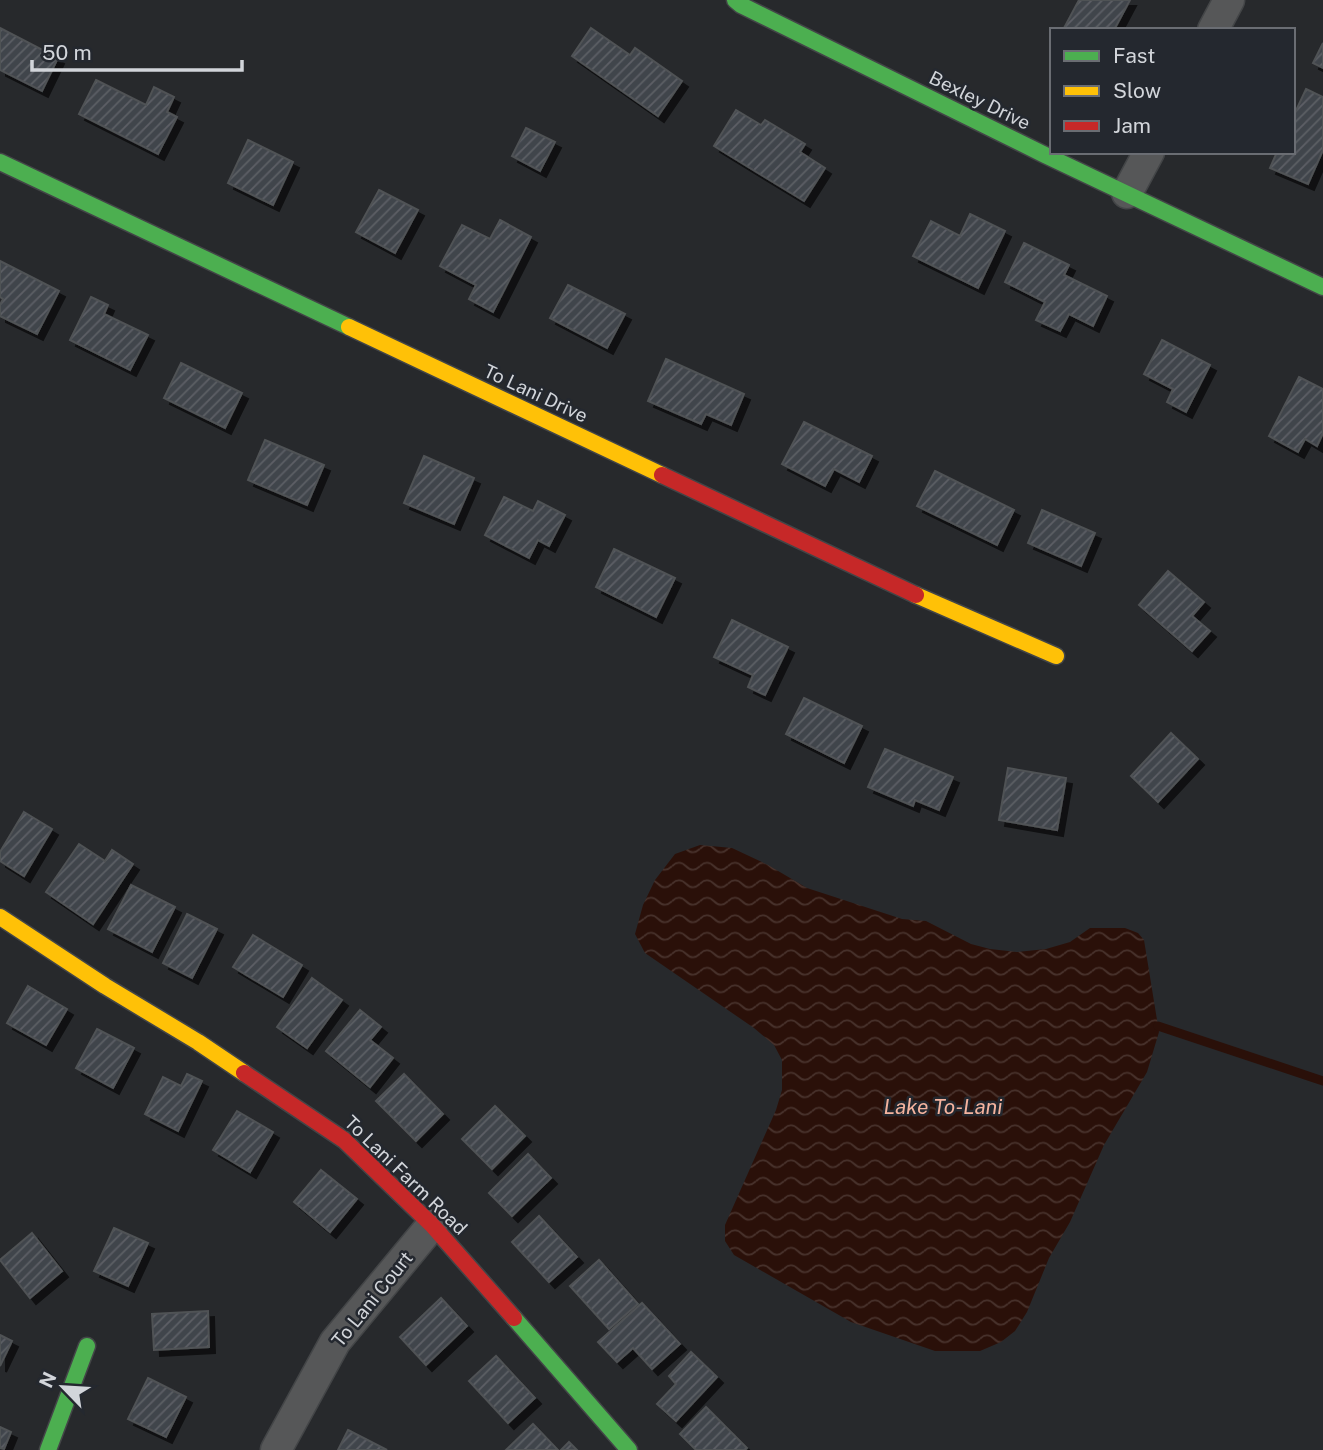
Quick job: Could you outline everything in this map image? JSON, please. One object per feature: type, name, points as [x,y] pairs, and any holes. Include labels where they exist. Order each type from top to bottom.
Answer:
[{"type":"street","name":"Bexley Drive","points":[[735,0],[1032,149],[1323,288]]},
{"type":"street","points":[[1214,28],[1229,0]]},
{"type":"street","points":[[1127,193],[1148,154]]},
{"type":"street","name":"To Lani Drive","points":[[0,162],[897,586],[1056,656]]},
{"type":"street","name":"To Lani Farm Road","points":[[0,917],[105,986],[198,1042],[344,1140],[432,1225],[629,1450]]},
{"type":"street","name":"To Lani Court","points":[[276,1450],[335,1342],[432,1225]]},
{"type":"street","points":[[48,1450],[87,1346]]},
{"type":"water","name":"Lake To-Lani","points":[[700,845],[732,848],[807,888],[902,919],[926,921],[971,944],[990,949],[1017,952],[1046,949],[1070,942],[1090,928],[1125,928],[1138,933],[1144,940],[1159,1032],[1147,1072],[1104,1145],[1070,1222],[1049,1258],[1027,1312],[1015,1331],[1001,1342],[980,1351],[935,1351],[851,1322],[734,1255],[725,1241],[725,1225],[776,1110],[782,1090],[782,1060],[774,1045],[754,1028],[645,953],[635,934],[643,905],[655,880],[675,854]]},
{"type":"building","points":[[1079,0],[1130,0],[1115,28],[1064,28]]},
{"type":"building","points":[[0,28],[58,58],[42,91],[0,70]]},
{"type":"building","points":[[591,28],[630,55],[635,48],[682,81],[658,116],[572,56]]},
{"type":"building","points":[[1323,43],[1323,68],[1313,63]]},
{"type":"building","points":[[96,80],[146,105],[154,87],[174,97],[167,112],[177,117],[158,154],[79,114]]},
{"type":"building","points":[[1306,89],[1323,97],[1323,150],[1308,184],[1270,168],[1276,154],[1295,154],[1295,113]]},
{"type":"building","points":[[736,110],[761,125],[765,120],[805,144],[800,152],[825,168],[804,201],[714,146]]},
{"type":"building","points":[[526,128],[555,142],[540,171],[512,156]]},
{"type":"building","points":[[248,140],[293,162],[273,205],[228,183]]},
{"type":"building","points":[[379,190],[418,210],[395,253],[356,232]]},
{"type":"building","points":[[970,214],[1005,231],[978,288],[913,256],[931,221],[960,236]]},
{"type":"building","points":[[500,220],[531,237],[493,312],[469,299],[476,285],[440,266],[462,225],[490,239]]},
{"type":"building","points":[[1024,243],[1069,265],[1064,275],[1107,296],[1093,326],[1069,314],[1060,331],[1036,320],[1045,302],[1005,282]]},
{"type":"building","points":[[0,261],[59,291],[37,334],[0,316],[3,299],[0,297]]},
{"type":"building","points":[[568,285],[625,314],[607,348],[550,318]]},
{"type":"building","points":[[91,297],[108,305],[104,314],[148,335],[130,370],[70,340]]},
{"type":"building","points":[[1162,340],[1210,365],[1186,412],[1167,402],[1173,389],[1144,374]]},
{"type":"building","points":[[666,359],[744,394],[731,425],[706,414],[701,424],[648,401]]},
{"type":"building","points":[[181,363],[242,393],[225,428],[164,398]]},
{"type":"building","points":[[1299,377],[1323,389],[1323,433],[1317,446],[1305,439],[1298,452],[1269,436]]},
{"type":"building","points":[[804,422],[872,456],[859,482],[834,469],[825,486],[782,464]]},
{"type":"building","points":[[265,440],[324,465],[307,505],[248,480]]},
{"type":"building","points":[[424,456],[474,478],[454,524],[404,503]]},
{"type":"building","points":[[935,471],[1014,510],[997,545],[917,506]]},
{"type":"building","points":[[504,497],[533,511],[538,501],[565,515],[549,546],[538,540],[529,558],[485,535]]},
{"type":"building","points":[[1042,510],[1095,533],[1081,566],[1028,543]]},
{"type":"building","points":[[614,549],[675,578],[656,617],[596,587]]},
{"type":"building","points":[[1168,571],[1204,602],[1192,616],[1210,631],[1192,651],[1139,605]]},
{"type":"building","points":[[732,620],[788,647],[765,695],[748,687],[753,675],[714,657]]},
{"type":"building","points":[[804,698],[862,726],[844,763],[786,734]]},
{"type":"building","points":[[1171,733],[1198,759],[1158,802],[1131,776]]},
{"type":"building","points":[[885,749],[953,777],[939,810],[915,800],[913,806],[868,787]]},
{"type":"building","points":[[1008,768],[1066,778],[1057,830],[999,820]]},
{"type":"building","points":[[24,812],[52,829],[24,876],[0,861],[0,852]]},
{"type":"building","points":[[79,844],[105,861],[112,850],[133,864],[93,924],[46,892]]},
{"type":"building","points":[[131,885],[175,907],[152,952],[108,929]]},
{"type":"building","points":[[187,914],[217,929],[192,978],[163,963]]},
{"type":"building","points":[[253,935],[302,965],[283,997],[233,967]]},
{"type":"building","points":[[312,978],[342,1000],[307,1048],[277,1027]]},
{"type":"building","points":[[28,986],[67,1009],[46,1045],[7,1023]]},
{"type":"building","points":[[360,1010],[381,1027],[370,1040],[393,1058],[370,1087],[326,1051]]},
{"type":"building","points":[[97,1029],[134,1048],[113,1088],[76,1068]]},
{"type":"building","points":[[187,1074],[202,1081],[178,1131],[145,1114],[163,1077],[181,1086]]},
{"type":"building","points":[[404,1074],[443,1114],[416,1141],[376,1101]]},
{"type":"building","points":[[495,1106],[525,1136],[492,1169],[462,1139]]},
{"type":"building","points":[[237,1111],[273,1132],[250,1172],[213,1150]]},
{"type":"building","points":[[528,1154],[551,1178],[512,1216],[489,1193]]},
{"type":"building","points":[[321,1170],[357,1199],[330,1232],[294,1202]]},
{"type":"building","points":[[539,1216],[577,1257],[549,1282],[512,1242]]},
{"type":"building","points":[[114,1228],[148,1243],[128,1286],[94,1271]]},
{"type":"building","points":[[32,1233],[62,1271],[30,1298],[0,1260]]},
{"type":"building","points":[[599,1260],[638,1304],[609,1329],[570,1286]]},
{"type":"building","points":[[441,1298],[467,1326],[426,1365],[400,1337]]},
{"type":"building","points":[[642,1303],[680,1344],[652,1369],[633,1348],[617,1362],[598,1342]]},
{"type":"building","points":[[208,1311],[209,1347],[154,1350],[152,1314]]},
{"type":"building","points":[[0,1335],[12,1341],[0,1366]]},
{"type":"building","points":[[691,1352],[717,1377],[676,1421],[657,1404],[676,1384],[669,1376]]},
{"type":"building","points":[[496,1356],[535,1398],[508,1423],[469,1381]]},
{"type":"building","points":[[148,1378],[186,1397],[166,1437],[128,1419]]},
{"type":"building","points":[[706,1407],[747,1448],[745,1450],[696,1450],[680,1434]]},
{"type":"building","points":[[533,1424],[558,1450],[506,1450]]},
{"type":"building","points":[[0,1427],[11,1432],[4,1449],[0,1448]]},
{"type":"building","points":[[348,1430],[387,1450],[338,1450]]},
{"type":"building","points":[[569,1442],[577,1450],[561,1450]]},
{"type":"waterway","points":[[1158,1026],[1323,1081]]},
{"type":"traffic: fast","points":[[735,0],[1045,155],[1323,287]]},
{"type":"traffic: fast","points":[[0,162],[349,327]]},
{"type":"traffic: fast","points":[[514,1318],[629,1450]]},
{"type":"traffic: fast","points":[[48,1450],[87,1346]]},
{"type":"traffic: slow","points":[[349,327],[662,475]]},
{"type":"traffic: slow","points":[[916,595],[1056,656]]},
{"type":"traffic: slow","points":[[0,917],[244,1073]]},
{"type":"traffic: jam","points":[[662,475],[916,595]]},
{"type":"traffic: jam","points":[[244,1073],[344,1140],[432,1225],[514,1318]]}]
